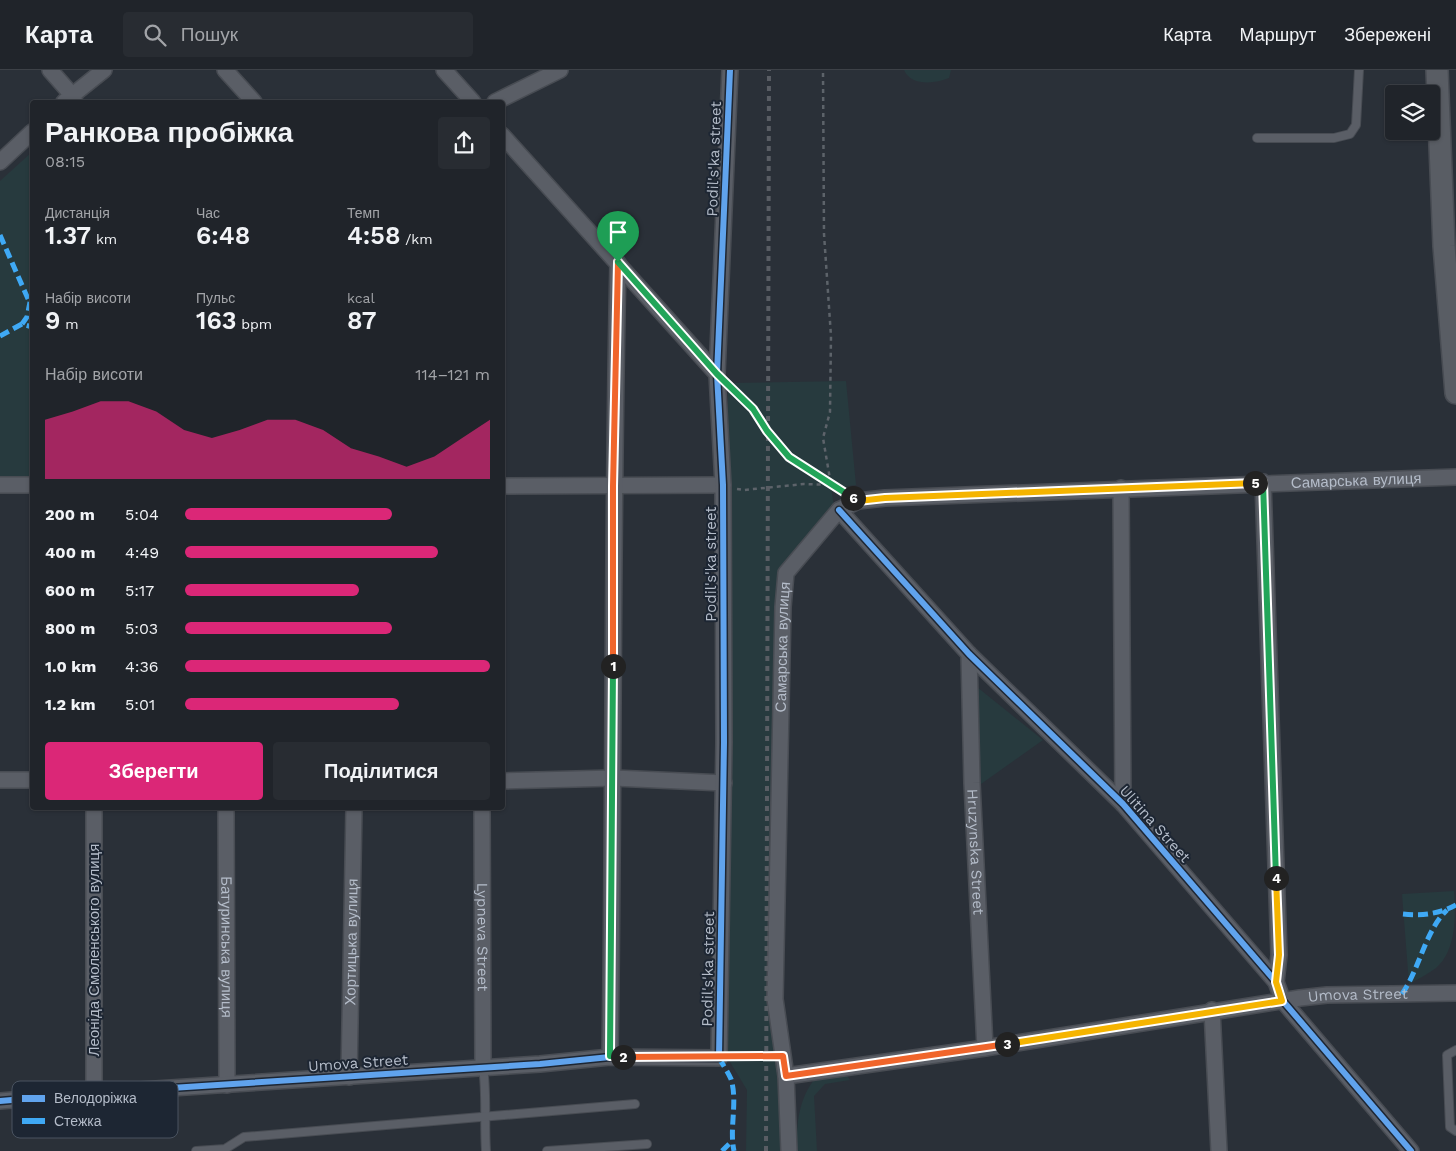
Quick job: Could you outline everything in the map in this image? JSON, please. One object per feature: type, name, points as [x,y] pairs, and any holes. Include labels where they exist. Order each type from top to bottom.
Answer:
[{"type":"street","points":[[50,70],[71,100],[104,70]]},
{"type":"street","points":[[225,70],[252,100]]},
{"type":"street","points":[[444,70],[471,100]]},
{"type":"street","points":[[499,100],[560,70]]},
{"type":"street","name":"Podil's'ka street","points":[[719,1058],[724,783],[723,485],[717,374],[730,70]]},
{"type":"street","points":[[1436,70],[1444,246],[1456,393]]},
{"type":"street","points":[[0,162],[30,134]]},
{"type":"street","points":[[505,138],[717,374]]},
{"type":"street","points":[[610,1056],[614,778],[613,486],[618,262]]},
{"type":"street","name":"Самарська вулиця","points":[[789,1151],[786,1076],[775,999],[783,607],[786,574],[839,510],[858,501],[885,498],[1263,482],[1456,477]]},
{"type":"street","points":[[1263,482],[1279,955],[1276,982]]},
{"type":"street","points":[[0,485],[30,485]]},
{"type":"street","points":[[505,486],[723,485]]},
{"type":"street","points":[[1122,488],[1123,804]]},
{"type":"street","name":"Ulitina Street","points":[[839,510],[969,654],[1123,804],[1276,982],[1282,1001],[1410,1151]]},
{"type":"street","name":"Hruzynska Street","points":[[969,654],[972,783],[985,1048]]},
{"type":"street","points":[[505,781],[614,778],[724,783]]},
{"type":"street","points":[[0,780],[30,780]]},
{"type":"street","name":"Леоніда Смоленського вулиця","points":[[94,810],[94,1081]]},
{"type":"street","name":"Батуринська вулиця","points":[[226,810],[227,1086]]},
{"type":"street","name":"Хортицька вулиця","points":[[349,1077],[354,810]]},
{"type":"street","name":"Lypneva Street","points":[[482,810],[483,1067]]},
{"type":"street","name":"Umova Street","points":[[786,1076],[985,1048],[1212,1010],[1327,995],[1456,993]]},
{"type":"street","points":[[1212,1010],[1219,1151]]},
{"type":"street","name":"Umova Street","points":[[178,1089],[610,1056],[719,1058]]},
{"type":"lane","points":[[1257,138],[1334,138],[1350,134],[1356,125],[1358,70]]},
{"type":"lane","points":[[1456,1050],[1447,1054],[1450,1127],[1456,1131]]},
{"type":"lane","points":[[483,1067],[487,1093],[483,1116],[486,1151]]},
{"type":"lane","points":[[196,1151],[225,1149],[244,1137],[635,1104]]},
{"type":"lane","points":[[547,1151],[647,1144]]},
{"type":"path","points":[[823,70],[824,234],[831,336],[830,412],[824,438],[831,485]]},
{"type":"path","points":[[717,374],[753,409],[767,431],[789,457],[858,501]]},
{"type":"path","points":[[723,485],[744,490],[804,484],[831,485]]},
{"type":"path","points":[[719,1058],[783,1056]]},
{"type":"green space","points":[[904,70],[951,70],[949,78],[937,82],[924,82],[912,79]]},
{"type":"green space","points":[[30,154],[30,478],[0,478],[0,181]]},
{"type":"green space","points":[[846,381],[856,485],[831,488],[834,506],[790,557],[777,594],[777,1057],[782,1151],[746,1151],[747,1090],[727,1057],[728,383]]},
{"type":"green space","points":[[977,687],[1043,740],[981,784]]},
{"type":"green space","points":[[1454,891],[1453,933],[1448,952],[1436,968],[1409,984],[1402,894]]},
{"type":"green space","points":[[819,1074],[846,1074],[850,1080],[825,1084],[814,1096],[817,1151],[797,1151],[797,1130],[800,1110],[807,1091]]},
{"type":"railway","points":[[766,1151],[769,70]]},
{"type":"marked path","points":[[0,235],[30,303]]},
{"type":"marked path","points":[[22,324],[27,317],[30,302]]},
{"type":"marked path","points":[[0,336],[22,324],[30,326]]},
{"type":"marked path","points":[[1403,914],[1430,914],[1456,905]]},
{"type":"marked path","points":[[1402,994],[1414,973],[1433,928],[1447,910]]},
{"type":"marked path","points":[[719,1058],[730,1076],[733,1088],[732,1133],[734,1151]]},
{"type":"marked path","points":[[722,1151],[732,1141]]},
{"type":"cycle path","points":[[178,1088],[540,1064],[610,1057],[719,1058],[724,742],[723,485],[717,374],[730,70]]},
{"type":"cycle path","points":[[839,510],[969,654],[1123,804],[1276,982],[1283,1001],[1411,1151]]},
{"type":"cycle path","points":[[0,1101],[12,1100]]},
{"type":"route","points":[[618,262],[717,374],[753,409],[767,431],[789,457],[858,501],[885,498],[1263,482],[1279,955],[1276,982],[1282,1001],[1212,1010],[985,1048],[786,1076],[783,1056],[719,1058],[610,1056],[614,778],[613,486],[618,262]]}]
